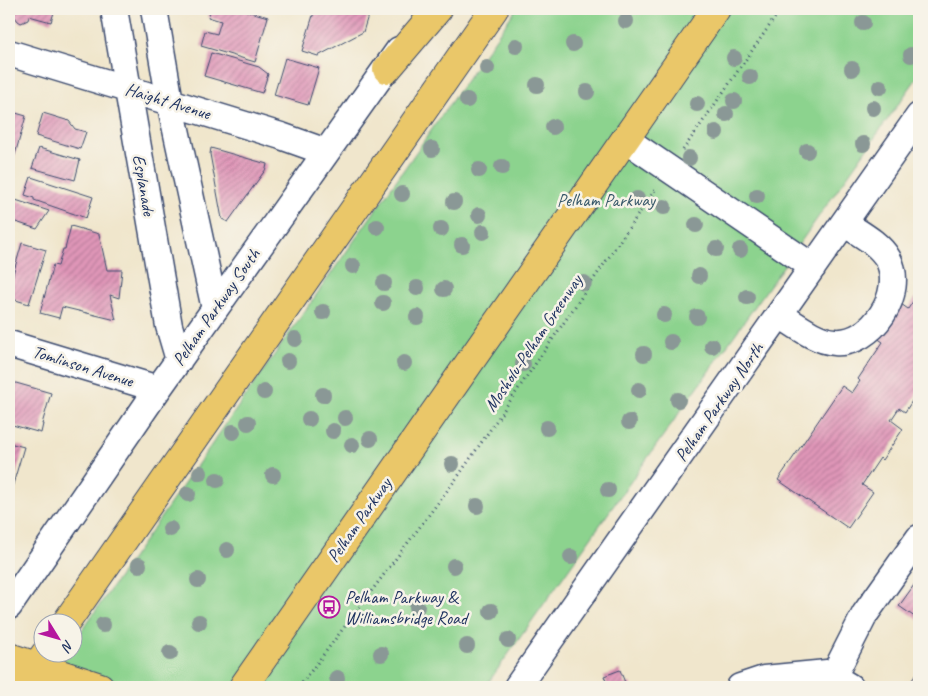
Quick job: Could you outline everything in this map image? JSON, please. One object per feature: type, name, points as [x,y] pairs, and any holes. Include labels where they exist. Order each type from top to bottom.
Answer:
[{"type":"main road","points":[[387,69],[438,9]]},
{"type":"main road","points":[[72,614],[494,9]]},
{"type":"main road","name":"Pelham Parkway","points":[[243,687],[716,9]]},
{"type":"main road","points":[[9,657],[34,669],[100,687]]},
{"type":"street","name":"Esplanade","points":[[114,9],[169,326],[179,360]]},
{"type":"street","points":[[154,9],[170,102],[215,309]]},
{"type":"street","name":"Pelham Parkway South","points":[[9,606],[158,389],[387,69],[424,9]]},
{"type":"street","name":"Haight Avenue","points":[[9,53],[281,136],[326,152]]},
{"type":"street","name":"Pelham Parkway North","points":[[517,687],[919,116]]},
{"type":"street","points":[[625,139],[813,267]]},
{"type":"street","points":[[780,316],[818,338],[833,342],[845,342],[856,338],[868,331],[875,323],[890,297],[892,273],[888,260],[872,242],[844,223]]},
{"type":"street","name":"Tomlinson Avenue","points":[[9,344],[158,389]]},
{"type":"street","points":[[740,687],[764,679],[827,673],[842,682],[865,614],[919,538]]},
{"type":"path","name":"Mosholu-Pelham Greenway","points":[[299,687],[459,475],[781,9]]},
{"type":"green space","name":"Pelham Parkway","points":[[516,9],[919,9],[919,75],[485,687],[45,687],[60,664],[82,664],[82,630]]},
{"type":"building","points":[[9,9],[55,9],[51,22],[29,16],[28,20],[21,23],[15,17],[11,16],[9,18]]},
{"type":"building","points":[[211,9],[240,9],[268,17],[255,62],[201,46],[205,31],[217,34],[221,21],[208,17]]},
{"type":"building","points":[[315,9],[370,9],[363,32],[318,56],[302,51]]},
{"type":"building","points":[[211,53],[259,67],[268,74],[262,93],[204,76]]},
{"type":"building","points":[[285,58],[319,68],[308,105],[274,95]]},
{"type":"building","points":[[9,111],[26,116],[14,158],[9,156]]},
{"type":"building","points":[[43,113],[69,121],[75,129],[86,132],[80,149],[36,136]]},
{"type":"building","points":[[39,148],[80,160],[75,180],[32,168]]},
{"type":"building","points":[[211,148],[267,164],[266,169],[228,222],[222,219],[210,154]]},
{"type":"building","points":[[31,177],[93,197],[86,218],[34,200],[34,198],[25,195]]},
{"type":"building","points":[[9,198],[49,211],[37,229],[9,220]]},
{"type":"building","points":[[71,226],[99,234],[107,270],[122,270],[119,298],[110,295],[116,320],[62,307],[59,318],[40,313],[53,265],[58,266]]},
{"type":"building","points":[[22,243],[46,250],[29,304],[9,298],[9,288]]},
{"type":"building","points":[[919,292],[919,390],[905,412],[899,408],[891,420],[903,429],[862,485],[873,492],[848,528],[778,480],[842,386],[852,393],[860,381],[858,379],[883,342],[877,338],[901,304],[908,309]]},
{"type":"building","points":[[9,381],[51,393],[41,433],[9,424]]},
{"type":"building","points":[[9,443],[24,447],[9,498]]},
{"type":"building","points":[[919,578],[919,620],[899,606]]},
{"type":"building","points":[[620,670],[626,685],[630,683],[632,687],[608,687],[604,676]]},
{"type":"building","points":[[919,670],[919,687],[907,687]]},
{"type":"place","name":"Pelham Parkway & Williamsbridge Road","points":[[329,607]]}]
